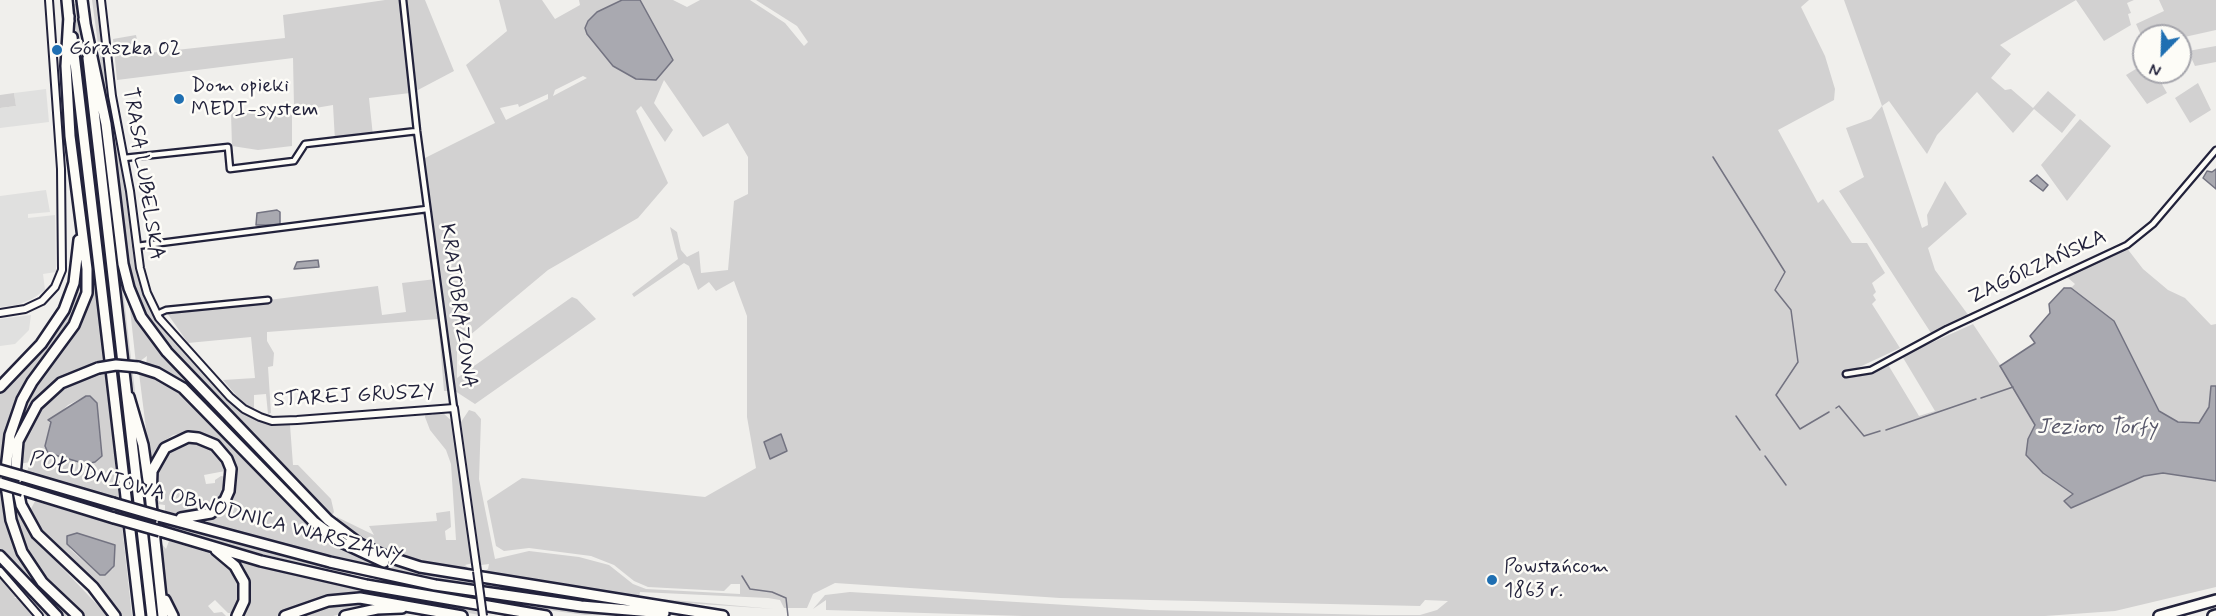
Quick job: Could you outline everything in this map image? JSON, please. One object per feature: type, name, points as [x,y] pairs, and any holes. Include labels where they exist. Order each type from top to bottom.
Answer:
[{"type":"highway","points":[[67,0],[140,616]]},
{"type":"highway","points":[[82,0],[123,380],[152,616]]},
{"type":"highway","points":[[69,16],[66,66],[81,229],[87,269],[84,305],[74,325],[32,382],[22,400],[9,435],[5,478],[11,520],[22,552],[42,582],[78,616]]},
{"type":"highway","points":[[84,19],[106,124],[126,278],[133,300],[152,334],[314,507],[342,532],[360,544],[399,562],[463,575]]},
{"type":"highway","points":[[0,387],[41,344],[64,310],[74,282],[81,229]]},
{"type":"highway","points":[[115,616],[93,587],[37,534],[21,505],[15,476],[18,441],[37,405],[61,383],[98,368],[116,365],[138,367],[157,373],[183,388],[299,507],[343,543],[368,555],[397,565],[723,616]]},
{"type":"highway","points":[[123,380],[143,445],[163,616]]},
{"type":"highway","points":[[151,498],[155,462],[172,442],[188,438],[207,441],[222,452],[227,459],[232,481],[225,500],[218,508],[194,518],[158,516]]},
{"type":"highway","name":"POŁUDNIOWA OBWODNICA WARSZAWY","points":[[0,470],[158,516],[330,562],[453,588],[581,606],[708,616]]},
{"type":"highway","name":"POŁUDNIOWA OBWODNICA WARSZAWY","points":[[0,483],[261,561],[382,588],[546,616]]},
{"type":"highway","points":[[204,543],[229,560],[240,573],[245,591],[237,616]]},
{"type":"highway","points":[[0,556],[57,616]]},
{"type":"highway","points":[[161,588],[173,616]]},
{"type":"highway","points":[[285,616],[315,605],[352,599],[377,600],[462,616]]},
{"type":"highway","points":[[2159,616],[2216,600]]},
{"type":"highway","points":[[345,616],[377,609],[424,609]]},
{"type":"street","points":[[0,314],[36,305],[56,287],[63,257],[49,0]]},
{"type":"street","name":"TRASA LUBELSKA","points":[[101,0],[112,96],[137,246],[144,285],[157,314]]},
{"type":"street","name":"KRAJOBRAZOWA","points":[[403,0],[417,131],[483,616]]},
{"type":"street","points":[[124,159],[228,147],[230,169],[294,161],[305,144],[417,131]]},
{"type":"street","name":"ZAGÓRZAŃSKA","points":[[1846,374],[1871,370],[1947,329],[2127,244],[2153,224],[2216,150]]},
{"type":"street","points":[[137,246],[427,208]]},
{"type":"street","points":[[157,314],[166,310],[268,300]]},
{"type":"street","name":"STAREJ GRUSZY","points":[[157,314],[171,333],[230,397],[244,409],[260,417],[282,421],[454,408]]},
{"type":"street","points":[[0,571],[39,616]]},
{"type":"shaded area","points":[[92,0],[98,0],[107,86],[129,198],[126,199],[130,227],[132,227],[139,274],[152,311],[168,334],[238,408],[255,419],[275,425],[290,425],[293,465],[298,465],[331,499],[334,512],[331,517],[161,339],[144,313],[129,272]]},
{"type":"shaded area","points":[[385,0],[402,0],[410,93],[369,98],[373,136],[335,141],[333,105],[292,112],[292,146],[258,150],[232,146],[231,113],[294,107],[293,58],[117,80],[113,39],[136,35],[140,54],[285,38],[283,15]]},
{"type":"shaded area","points":[[406,0],[425,0],[454,71],[416,91]]},
{"type":"shaded area","points":[[499,0],[542,0],[555,19],[580,5],[579,0],[673,0],[687,7],[700,0],[750,0],[785,23],[804,46],[808,42],[797,26],[756,0],[1809,0],[1801,7],[1825,56],[1835,89],[1834,100],[1778,130],[1818,203],[1823,199],[1852,243],[1867,243],[1885,273],[1872,283],[1876,292],[1873,295],[1876,300],[1872,304],[1900,348],[1851,371],[1857,377],[1887,363],[1919,416],[1935,411],[1902,356],[1973,324],[2001,366],[2035,343],[2030,336],[2050,313],[2049,304],[2064,288],[2071,288],[2075,284],[2067,277],[2126,247],[2143,269],[2168,290],[2185,298],[2211,325],[2216,324],[2216,587],[2115,611],[2045,616],[1023,616],[826,610],[826,600],[813,609],[825,595],[850,592],[1150,610],[1377,615],[1420,615],[1437,610],[1448,601],[1425,600],[1420,606],[1060,598],[835,583],[813,594],[807,608],[784,608],[780,600],[768,598],[640,592],[639,597],[774,609],[657,601],[482,573],[488,569],[489,564],[481,565],[461,422],[469,410],[475,412],[481,419],[479,479],[495,559],[529,551],[579,557],[609,565],[633,584],[646,589],[740,594],[740,584],[731,584],[724,591],[648,587],[634,581],[614,565],[591,556],[529,548],[504,551],[496,546],[487,501],[522,478],[705,497],[756,468],[747,417],[747,316],[734,281],[716,291],[709,282],[698,290],[689,266],[684,263],[634,297],[632,294],[678,259],[670,227],[677,232],[681,250],[687,257],[699,251],[701,273],[728,270],[734,201],[748,194],[748,157],[728,123],[703,137],[664,80],[654,103],[673,130],[665,142],[641,106],[636,111],[668,183],[638,218],[548,270],[457,346],[457,378],[572,297],[577,299],[596,319],[475,404],[455,391],[444,391],[438,319],[267,332],[267,341],[274,353],[273,366],[268,367],[271,413],[268,414],[266,394],[254,395],[254,410],[241,401],[223,380],[255,378],[251,337],[188,343],[167,313],[378,286],[382,315],[406,312],[402,283],[436,279],[421,160],[495,123],[466,65],[507,31]],"holes":[[[583,76],[587,78],[553,96],[555,90]],[[548,94],[548,99],[506,120],[500,108],[518,104],[519,107]]]},
{"type":"shaded area","points":[[1844,0],[2076,0],[2000,45],[2011,54],[1991,78],[2005,90],[2011,89],[2033,108],[2048,91],[2076,115],[2062,133],[2034,109],[2013,133],[1977,92],[1937,135],[1927,154],[1889,101],[1882,106]]},
{"type":"shaded area","points":[[2076,0],[2134,0],[2127,3],[2131,13],[2128,14],[2131,25],[2104,41]]},
{"type":"shaded area","points":[[2159,0],[2216,0],[2216,30],[2192,35],[2192,24],[2136,24],[2164,11]]},
{"type":"shaded area","points":[[73,4],[76,4],[118,362],[115,362]]},
{"type":"shaded area","points":[[2216,46],[2216,62],[2195,66],[2192,50]]},
{"type":"shaded area","points":[[2132,71],[2132,83],[2126,75]]},
{"type":"shaded area","points":[[2198,83],[2211,110],[2190,123],[2175,98]]},
{"type":"shaded area","points":[[2133,84],[2162,84],[2167,93],[2147,104]]},
{"type":"shaded area","points":[[46,89],[49,122],[0,128],[0,108],[16,106],[14,93]]},
{"type":"shaded area","points":[[14,93],[16,106],[0,108],[0,95]]},
{"type":"shaded area","points":[[73,96],[132,616],[119,616],[99,588],[46,538],[24,503],[25,501],[31,509],[35,501],[115,525],[112,496],[27,472],[30,462],[19,464],[27,430],[41,409],[66,388],[86,377],[100,375],[99,364],[71,372],[50,386],[36,400],[20,427],[12,448],[26,401],[80,323],[90,298]],"holes":[[[90,396],[97,404],[102,456],[95,462],[86,464],[48,453],[45,446],[51,422],[68,405]],[[77,533],[113,544],[113,569],[100,575],[70,549]]]},
{"type":"shaded area","points":[[99,99],[110,181],[136,400],[130,376]]},
{"type":"shaded area","points":[[1882,106],[1922,228],[1928,225],[1927,215],[1945,181],[1967,214],[1928,248],[1935,270],[1969,316],[1931,333],[1839,191],[1864,177],[1846,128],[1871,119]]},
{"type":"shaded area","points":[[2080,119],[2111,146],[2067,201],[2041,165]]},
{"type":"shaded area","points":[[46,190],[50,212],[28,214],[28,218],[55,215],[56,272],[43,274],[45,290],[32,299],[17,305],[0,307],[0,196]]},
{"type":"shaded area","points":[[81,259],[83,279],[79,304],[68,327],[16,401],[6,432],[0,464],[0,393],[58,327],[68,310]]},
{"type":"shaded area","points":[[129,300],[144,329],[164,354],[312,509],[361,548],[310,513],[198,398],[146,366],[147,356],[136,364]]},
{"type":"shaded area","points":[[31,315],[29,330],[15,344],[0,346],[0,319]]},
{"type":"shaded area","points":[[116,371],[118,371],[134,502],[131,501]]},
{"type":"shaded area","points":[[139,373],[165,383],[196,407],[311,525],[336,543],[369,561],[475,583],[475,586],[318,555],[196,522],[215,517],[232,498],[236,477],[232,459],[218,442],[188,432],[173,435],[162,443],[150,461]]},
{"type":"shaded area","points":[[435,411],[443,413],[454,423],[473,563],[465,565],[474,573],[404,558],[369,542],[337,520],[337,517],[374,535],[369,526],[437,521],[436,513],[450,511],[451,527],[445,531],[446,540],[456,540],[451,464],[446,450],[430,430],[425,417],[426,412],[433,415]]},
{"type":"shaded area","points":[[183,442],[202,444],[211,448],[223,460],[225,471],[204,475],[206,484],[215,483],[215,480],[221,476],[226,477],[225,493],[210,511],[181,515],[165,511],[165,505],[157,504],[161,543],[166,549],[169,541],[209,553],[231,566],[240,579],[241,597],[235,613],[228,613],[215,600],[208,606],[214,613],[222,612],[226,616],[177,616],[165,588],[154,489],[156,468],[168,450]]},
{"type":"shaded area","points":[[0,493],[5,525],[25,566],[46,595],[70,616],[60,616],[0,553]]},
{"type":"shaded area","points":[[10,495],[15,496],[24,523],[32,536],[108,616],[83,616],[45,579],[20,534]]},
{"type":"shaded area","points":[[163,523],[351,573],[350,576],[254,552],[164,526]]},
{"type":"shaded area","points":[[134,531],[138,532],[147,616],[144,616]]},
{"type":"shaded area","points":[[229,557],[390,596],[389,598],[374,596],[305,604],[278,616],[241,616],[248,598]]},
{"type":"shaded area","points":[[0,559],[53,616],[43,616],[0,568]]},
{"type":"shaded area","points":[[0,578],[17,596],[14,598],[18,598],[34,616],[0,616]]},
{"type":"shaded area","points":[[484,585],[533,591],[610,603],[485,588]]},
{"type":"shaded area","points":[[402,597],[479,612],[479,615],[402,600]]},
{"type":"shaded area","points":[[486,599],[626,616],[585,615],[487,602]]},
{"type":"shaded area","points":[[338,604],[371,604],[372,606],[333,616],[296,616]]},
{"type":"water","points":[[622,0],[640,0],[673,60],[656,80],[636,79],[613,66],[587,34],[585,28],[588,21],[597,12]]},
{"type":"water","points":[[2216,169],[2216,189],[2203,178],[2207,171],[2212,172]]},
{"type":"water","points":[[2037,175],[2048,185],[2043,191],[2030,181]]},
{"type":"water","points":[[277,210],[280,212],[280,225],[256,225],[257,213]]},
{"type":"water","points":[[318,260],[319,267],[294,269],[297,262]]},
{"type":"water","name":"Jezioro Torfy","points":[[2064,288],[2071,288],[2114,321],[2159,411],[2178,422],[2199,423],[2209,407],[2211,386],[2216,386],[2216,481],[2163,473],[2144,476],[2071,508],[2064,501],[2073,494],[2043,473],[2026,455],[2028,439],[2035,425],[2000,366],[2035,343],[2030,336],[2050,313],[2049,304]]},
{"type":"water","points":[[86,396],[90,396],[97,403],[102,456],[95,462],[86,464],[48,453],[45,446],[51,422],[48,420]]},
{"type":"water","points":[[781,434],[787,451],[770,459],[764,442]]},
{"type":"water","points":[[77,533],[115,545],[114,566],[105,575],[100,575],[67,544],[67,536]]},
{"type":"waterway","points":[[1713,157],[1785,272],[1775,290],[1791,310],[1798,362],[1776,395],[1800,429],[1829,412]]},
{"type":"waterway","points":[[1981,398],[2013,387]]},
{"type":"waterway","points":[[1886,430],[1976,399]]},
{"type":"waterway","points":[[1836,408],[1839,406],[1864,436],[1880,431]]},
{"type":"waterway","points":[[1736,416],[1760,450]]},
{"type":"waterway","points":[[1765,456],[1786,485]]},
{"type":"waterway","points":[[742,576],[750,589],[772,592],[786,598],[788,616]]},
{"type":"place","name":"Góraszka 02","points":[[57,50]]},
{"type":"place","name":"Dom opieki MEDI-system","points":[[179,99]]},
{"type":"place","name":"Powstańcom 1863 r.","points":[[1492,580]]}]
